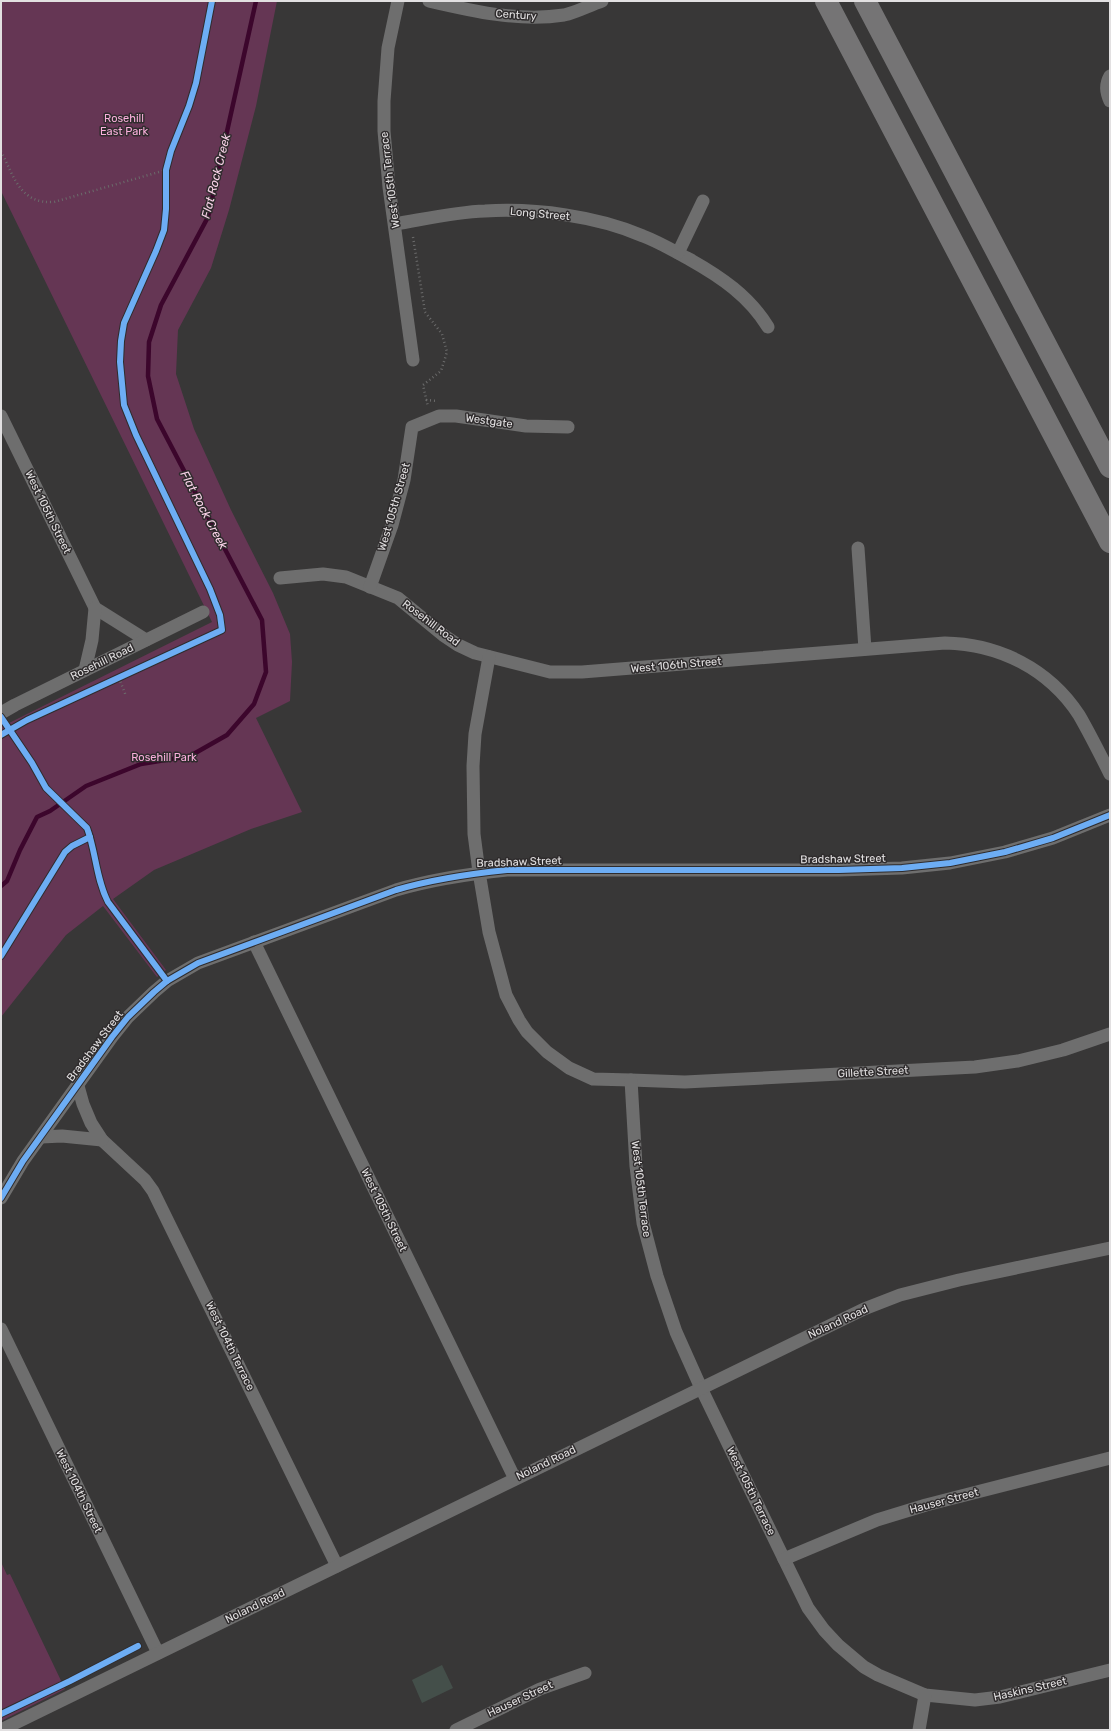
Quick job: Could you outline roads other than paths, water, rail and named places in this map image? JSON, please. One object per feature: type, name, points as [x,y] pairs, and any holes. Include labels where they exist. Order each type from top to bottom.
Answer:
[{"type":"highway","points":[[826,1],[1110,542]]},
{"type":"highway","points":[[865,1],[1110,467]]},
{"type":"street","name":"West 105th Terrace","points":[[398,1],[388,48],[384,101],[384,131],[389,187],[413,360]]},
{"type":"street","name":"Century","points":[[429,1],[476,12],[546,17],[566,14],[602,1]]},
{"type":"street","points":[[1110,76],[1106,87],[1110,101]]},
{"type":"street","points":[[678,253],[703,201]]},
{"type":"street","name":"Long Street","points":[[395,224],[485,210],[524,211],[572,216],[613,225],[642,236],[678,253],[707,270],[745,298],[758,311],[768,327]]},
{"type":"street","name":"West 105th Street","points":[[1,416],[95,608]]},
{"type":"street","name":"Westgate","points":[[412,427],[439,416],[456,416],[526,426],[568,427]]},
{"type":"street","name":"West 105th Street","points":[[370,587],[392,525],[404,480],[412,427]]},
{"type":"street","points":[[858,548],[865,649]]},
{"type":"street","name":"Rosehill Road","points":[[280,578],[323,574],[346,577],[398,598],[443,635],[458,645],[489,658]]},
{"type":"street","points":[[85,670],[92,640],[95,608],[146,640]]},
{"type":"street","name":"Rosehill Road","points":[[1,713],[15,704],[203,612]]},
{"type":"street","name":"West 106th Street","points":[[489,658],[550,672],[582,672],[865,649],[960,643],[990,649],[1014,658],[1043,675],[1064,696],[1078,715],[1110,774]]},
{"type":"street","points":[[489,658],[475,734],[473,766],[474,834],[489,932],[500,977],[509,1001],[527,1032],[547,1052],[569,1068],[593,1079],[631,1080]]},
{"type":"street","name":"Bradshaw Street","points":[[1,1198],[12,1177],[128,1017],[167,981],[198,963],[396,890],[426,881],[479,872],[507,870],[839,870],[902,868],[950,863],[1005,852],[1053,838],[1110,815]]},
{"type":"street","name":"West 105th Street","points":[[254,942],[515,1478]]},
{"type":"street","name":"Gillette Street","points":[[631,1080],[685,1082],[976,1067],[1018,1061],[1063,1050],[1110,1034]]},
{"type":"street","name":"West 105th Terrace","points":[[631,1080],[636,1166],[643,1223],[657,1276],[676,1332],[701,1388],[808,1608],[838,1646],[850,1657],[878,1675],[925,1695]]},
{"type":"street","name":"West 104th Terrace","points":[[78,1086],[83,1104],[91,1123],[102,1140],[145,1180],[153,1191],[337,1566]]},
{"type":"street","points":[[41,1137],[62,1136],[102,1140]]},
{"type":"street","name":"Noland Road","points":[[1,1730],[864,1309],[900,1295],[959,1280],[1110,1248]]},
{"type":"street","name":"West 104th Street","points":[[1,1329],[158,1653]]},
{"type":"street","name":"Hauser Street","points":[[784,1559],[877,1520],[926,1505],[1110,1458]]},
{"type":"street","name":"Haskins Street","points":[[925,1695],[975,1700],[1000,1697],[1110,1670]]},
{"type":"street","name":"Hauser Street","points":[[456,1730],[540,1689],[585,1673]]},
{"type":"street","points":[[919,1730],[925,1695]]},
{"type":"waterway","name":"Flat Rock Creek","points":[[1,886],[7,881],[20,850],[37,817],[50,811],[86,786],[141,764],[190,756],[227,735],[254,704],[266,672],[262,620],[157,419],[148,376],[149,342],[161,305],[208,217],[256,1]]},
{"type":"park label","name":"Rosehill East Park","points":[[124,124]]},
{"type":"park label","name":"Rosehill Park","points":[[164,757]]}]
